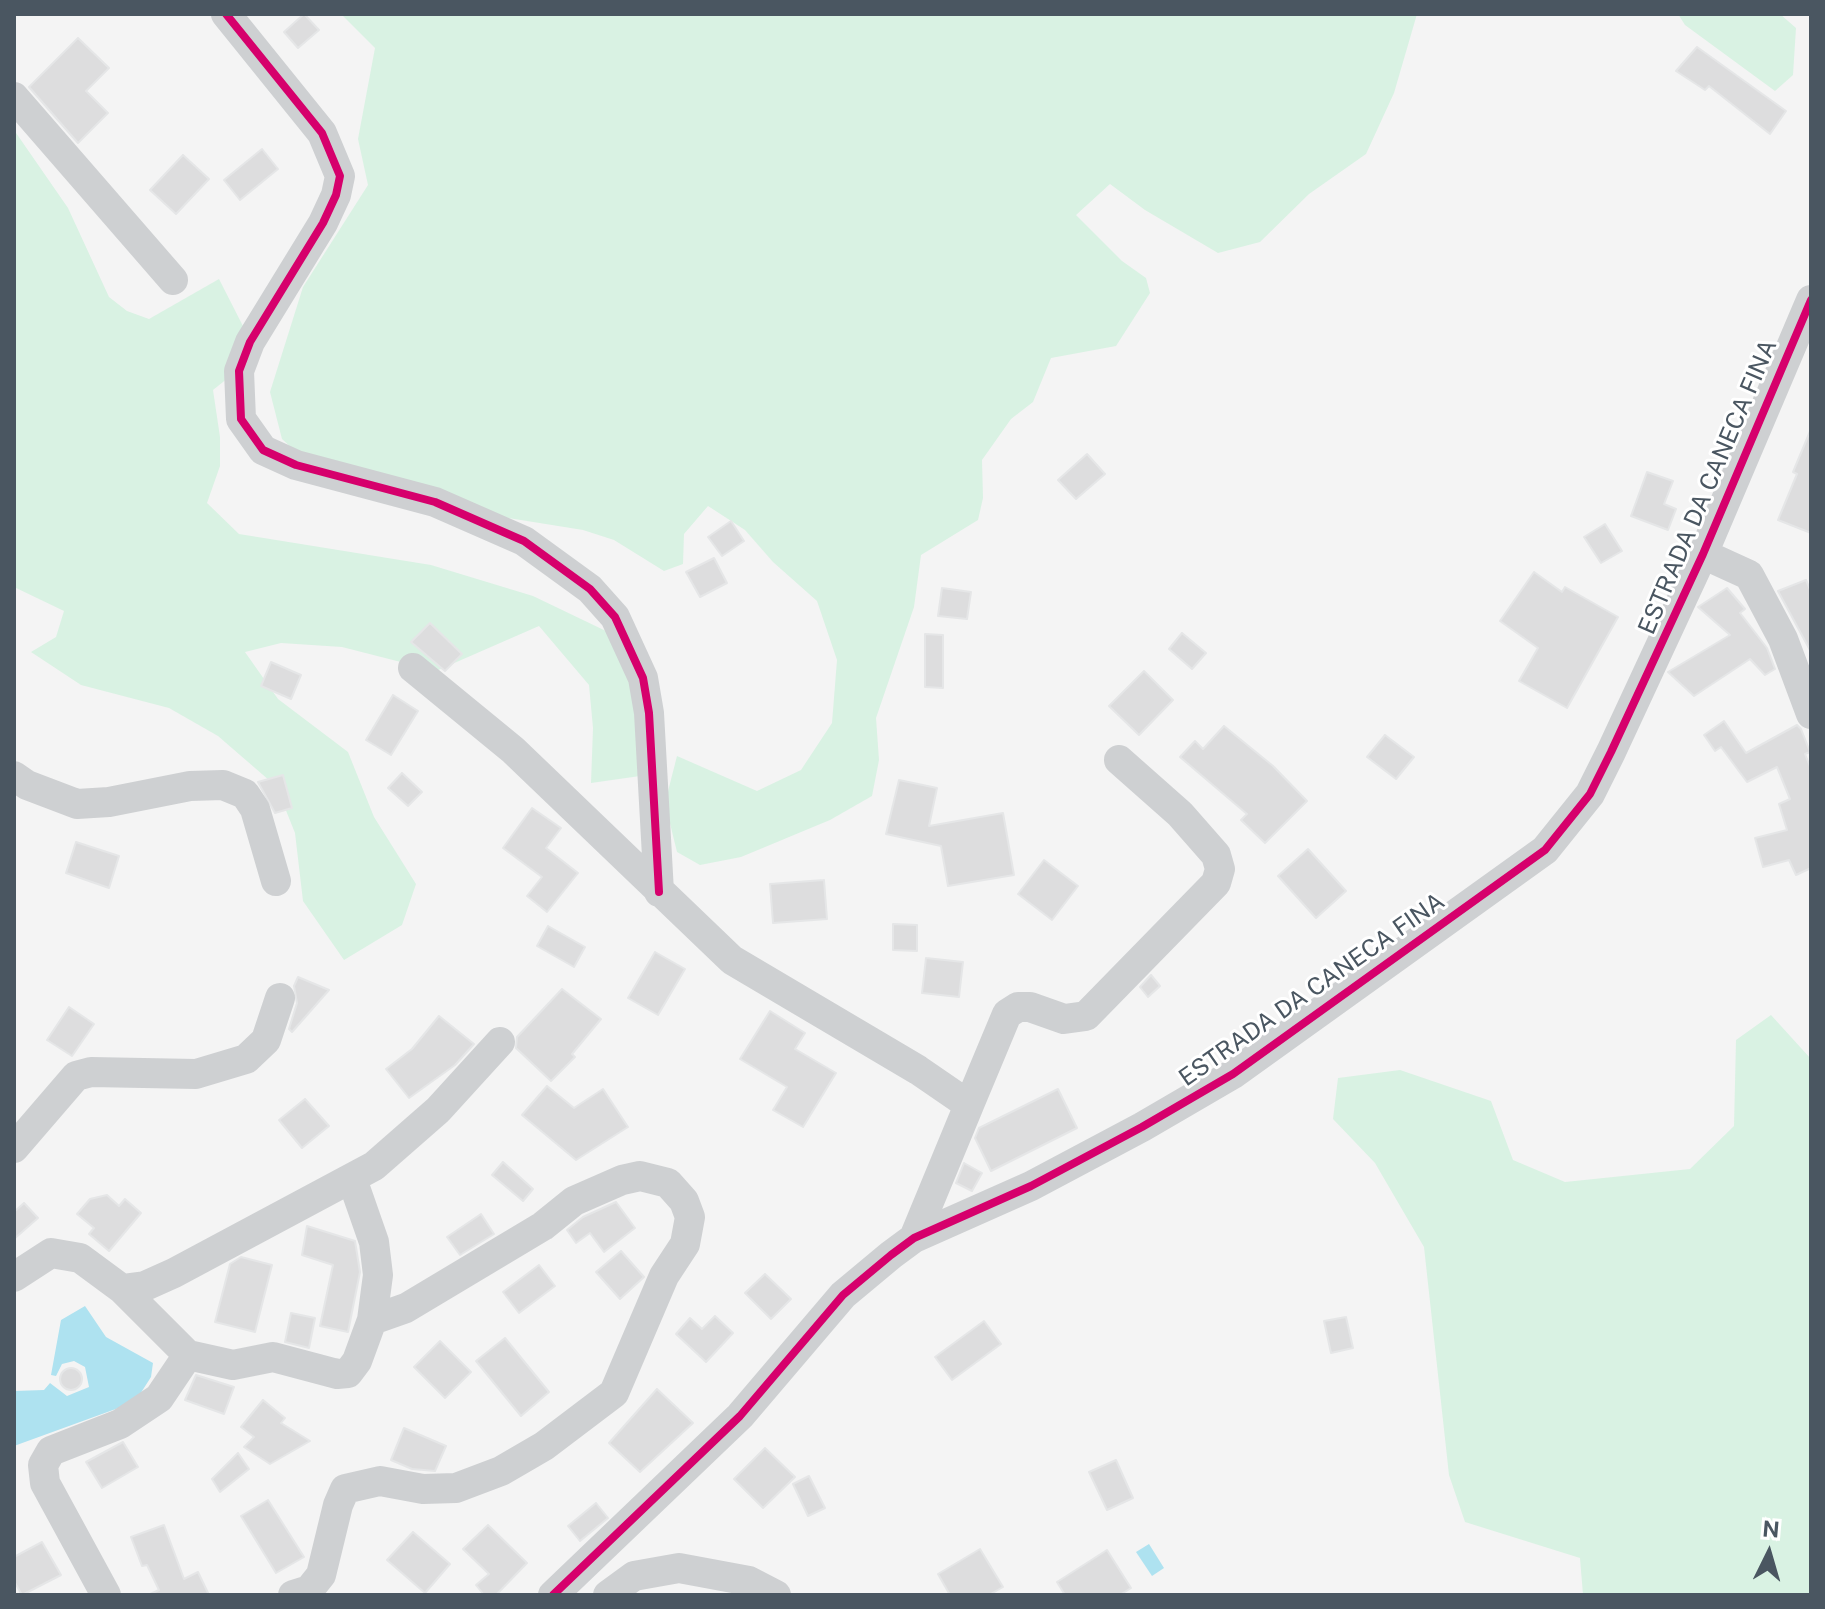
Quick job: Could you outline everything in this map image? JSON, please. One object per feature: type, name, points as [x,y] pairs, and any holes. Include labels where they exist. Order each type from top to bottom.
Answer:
[{"type":"street","points":[[226,14],[322,133],[340,176],[336,195],[323,223],[250,342],[239,371],[241,419],[263,450],[296,465],[435,502],[524,541],[590,589],[615,617],[643,678],[649,713],[659,892]]},
{"type":"street","points":[[14,97],[173,280]]},
{"type":"street","name":"ESTRADA DA CANECA FINA","points":[[553,1595],[740,1416],[843,1295],[914,1238],[1031,1186],[1233,1074],[1545,850],[1590,794],[1703,554],[1811,300]]},
{"type":"street","points":[[1703,554],[1737,566],[1759,588],[1811,714]]},
{"type":"street","points":[[413,668],[513,750],[732,960],[929,1076],[969,1105]]},
{"type":"street","points":[[914,1238],[1007,1014],[1018,1007],[1030,1007],[1064,1019],[1086,1016],[1216,883],[1220,869],[1216,855],[1180,814],[1119,760]]},
{"type":"street","points":[[14,776],[27,785],[77,804],[109,802],[190,786],[223,785],[245,794],[255,809],[276,881]]},
{"type":"street","points":[[14,1148],[76,1076],[91,1072],[196,1074],[246,1059],[266,1040],[280,998]]},
{"type":"street","points":[[122,1289],[145,1286],[174,1273],[374,1166],[438,1110],[500,1042]]},
{"type":"street","points":[[293,1595],[309,1590],[321,1575],[345,1489],[380,1481],[423,1489],[456,1488],[501,1471],[594,1411],[614,1393],[664,1276],[685,1244],[690,1217],[684,1201],[668,1183],[640,1176],[622,1180],[574,1201],[543,1226],[418,1301],[372,1320]]},
{"type":"street","points":[[14,1277],[51,1253],[64,1253],[80,1258],[122,1289],[188,1355],[233,1365],[273,1357],[337,1374],[348,1373],[357,1361],[372,1320],[378,1275],[374,1242],[352,1179]]},
{"type":"street","points":[[106,1595],[45,1483],[43,1465],[51,1451],[120,1424],[159,1398],[188,1355]]},
{"type":"street","points":[[608,1595],[634,1576],[679,1568],[749,1581],[776,1595]]},
{"type":"green space","points":[[341,14],[1417,14],[1394,93],[1366,154],[1309,194],[1260,242],[1218,253],[1145,210],[1110,184],[1076,215],[1122,261],[1146,278],[1150,293],[1116,346],[1051,358],[1033,402],[1011,419],[982,460],[983,498],[978,520],[921,555],[914,607],[876,718],[879,760],[872,796],[830,820],[741,857],[700,865],[677,852],[665,803],[677,756],[757,791],[801,770],[832,723],[837,660],[817,601],[773,562],[745,530],[708,506],[684,534],[683,564],[664,571],[614,540],[583,530],[471,512],[309,464],[282,439],[270,392],[303,287],[368,185],[358,139],[375,48]]},
{"type":"green space","points":[[1678,14],[1780,14],[1796,28],[1793,75],[1775,91],[1685,25]]},
{"type":"green space","points":[[14,130],[68,208],[109,297],[127,311],[149,319],[219,279],[246,332],[233,374],[213,390],[220,437],[220,466],[207,503],[239,534],[431,565],[533,596],[608,632],[634,671],[640,776],[591,783],[593,728],[589,685],[539,626],[436,671],[342,647],[281,643],[245,652],[278,699],[348,752],[374,817],[416,884],[402,925],[344,960],[303,901],[295,833],[279,793],[270,781],[218,736],[169,708],[81,685],[31,652],[56,637],[64,611],[14,587]]},
{"type":"green space","points":[[1771,1015],[1811,1059],[1811,1595],[1583,1595],[1580,1558],[1465,1522],[1449,1475],[1424,1247],[1375,1163],[1333,1119],[1338,1078],[1400,1070],[1491,1101],[1513,1160],[1565,1182],[1690,1169],[1734,1126],[1736,1040]]},
{"type":"water","points":[[85,1306],[106,1337],[153,1363],[151,1377],[135,1402],[14,1446],[14,1391],[44,1390],[50,1383],[67,1396],[89,1387],[85,1367],[74,1361],[62,1364],[56,1376],[51,1375],[61,1320]]},
{"type":"water","points":[[1149,1544],[1164,1568],[1152,1576],[1136,1552]]},
{"type":"building","points":[[304,14],[319,30],[298,48],[284,32]]},
{"type":"building","points":[[78,38],[109,68],[86,91],[108,113],[78,143],[29,87]]},
{"type":"building","points":[[1697,47],[1786,111],[1770,134],[1709,86],[1705,90],[1676,71]]},
{"type":"building","points":[[262,149],[278,169],[240,200],[224,180]]},
{"type":"building","points":[[183,155],[209,179],[176,214],[150,190]]},
{"type":"building","points":[[1811,429],[1811,533],[1778,520]]},
{"type":"building","points":[[1087,454],[1105,474],[1076,499],[1058,480]]},
{"type":"building","points":[[1647,472],[1673,481],[1664,504],[1676,509],[1668,530],[1631,516]]},
{"type":"building","points":[[731,521],[744,541],[722,556],[708,537]]},
{"type":"building","points":[[1605,524],[1622,551],[1601,563],[1584,537]]},
{"type":"building","points":[[714,558],[727,583],[700,597],[686,572]]},
{"type":"building","points":[[1534,572],[1562,592],[1565,587],[1618,617],[1567,708],[1519,681],[1538,648],[1500,621]]},
{"type":"building","points":[[1806,580],[1811,592],[1811,652],[1778,591]]},
{"type":"building","points":[[942,588],[971,592],[967,619],[938,616]]},
{"type":"building","points":[[1727,588],[1745,609],[1740,613],[1767,648],[1775,669],[1765,675],[1750,659],[1694,696],[1668,672],[1730,635],[1698,607]]},
{"type":"building","points":[[430,623],[462,654],[445,671],[411,642]]},
{"type":"building","points":[[1182,633],[1206,653],[1192,669],[1169,649]]},
{"type":"building","points":[[925,634],[943,635],[943,688],[925,687]]},
{"type":"building","points":[[271,662],[301,675],[291,699],[261,686]]},
{"type":"building","points":[[1144,671],[1173,700],[1139,735],[1109,706]]},
{"type":"building","points":[[393,695],[418,711],[391,755],[366,740]]},
{"type":"building","points":[[1724,721],[1746,753],[1797,725],[1801,729],[1810,752],[1805,754],[1811,769],[1811,868],[1796,875],[1789,860],[1763,867],[1755,838],[1787,830],[1779,804],[1790,799],[1777,767],[1747,782],[1721,747],[1715,751],[1704,735]]},
{"type":"building","points":[[1224,726],[1273,766],[1307,801],[1265,843],[1241,820],[1247,814],[1180,757],[1195,741],[1203,749]]},
{"type":"building","points":[[1385,735],[1414,757],[1396,779],[1367,757]]},
{"type":"building","points":[[402,773],[422,792],[408,806],[388,788]]},
{"type":"building","points":[[283,775],[292,808],[275,813],[258,782]]},
{"type":"building","points":[[899,780],[937,788],[929,826],[1003,813],[1014,875],[948,886],[941,846],[886,834]]},
{"type":"building","points":[[532,808],[561,828],[546,848],[578,873],[547,912],[527,896],[542,877],[503,848]]},
{"type":"building","points":[[76,842],[119,856],[109,888],[66,873]]},
{"type":"building","points":[[1308,849],[1346,891],[1316,918],[1278,876]]},
{"type":"building","points":[[1044,860],[1078,886],[1052,920],[1018,894]]},
{"type":"building","points":[[824,880],[827,919],[773,923],[770,884]]},
{"type":"building","points":[[893,924],[917,925],[917,951],[893,950]]},
{"type":"building","points":[[548,926],[585,947],[574,967],[537,946]]},
{"type":"building","points":[[655,952],[685,969],[658,1015],[628,998]]},
{"type":"building","points":[[926,958],[963,962],[959,997],[922,993]]},
{"type":"building","points":[[1151,975],[1160,986],[1148,997],[1140,987]]},
{"type":"building","points":[[298,977],[329,990],[292,1032],[289,1029],[297,1003],[294,986]]},
{"type":"building","points":[[562,989],[601,1019],[572,1054],[575,1057],[551,1081],[516,1048],[517,1037]]},
{"type":"building","points":[[69,1007],[94,1024],[72,1056],[47,1040]]},
{"type":"building","points":[[770,1011],[805,1033],[795,1049],[836,1073],[803,1127],[773,1110],[787,1087],[740,1059]]},
{"type":"building","points":[[439,1016],[474,1044],[455,1065],[409,1098],[386,1069],[412,1049]]},
{"type":"building","points":[[547,1086],[574,1108],[603,1089],[628,1127],[576,1160],[522,1115]]},
{"type":"building","points":[[1058,1089],[1077,1128],[991,1171],[975,1138],[979,1128]]},
{"type":"building","points":[[305,1099],[329,1126],[302,1148],[279,1120]]},
{"type":"building","points":[[503,1162],[533,1189],[523,1201],[492,1175]]},
{"type":"building","points":[[964,1163],[982,1173],[972,1191],[956,1183]]},
{"type":"building","points":[[107,1195],[119,1206],[125,1199],[141,1213],[109,1251],[89,1234],[94,1228],[77,1214],[90,1199]]},
{"type":"building","points":[[616,1202],[635,1228],[604,1252],[590,1233],[576,1243],[567,1230],[583,1217]]},
{"type":"building","points":[[24,1203],[38,1218],[14,1239],[14,1212]]},
{"type":"building","points":[[481,1214],[494,1234],[460,1255],[447,1237]]},
{"type":"building","points":[[307,1226],[355,1241],[360,1272],[348,1332],[320,1326],[333,1265],[302,1255]]},
{"type":"building","points":[[621,1251],[644,1277],[620,1299],[596,1272]]},
{"type":"building","points":[[241,1257],[272,1265],[255,1332],[215,1322],[230,1264]]},
{"type":"building","points":[[539,1265],[555,1286],[519,1313],[503,1292]]},
{"type":"building","points":[[765,1274],[791,1299],[771,1319],[745,1293]]},
{"type":"building","points":[[291,1313],[315,1318],[309,1348],[285,1342]]},
{"type":"building","points":[[715,1316],[733,1333],[706,1362],[676,1334],[690,1318],[702,1329]]},
{"type":"building","points":[[1346,1317],[1353,1348],[1331,1353],[1324,1321]]},
{"type":"building","points":[[984,1321],[1001,1344],[952,1380],[935,1357]]},
{"type":"building","points":[[505,1338],[549,1392],[521,1416],[476,1361]]},
{"type":"building","points":[[440,1341],[471,1372],[445,1398],[414,1367]]},
{"type":"building","points":[[71,1368],[79,1371],[82,1379],[79,1387],[71,1390],[63,1387],[60,1379],[63,1371]]},
{"type":"building","points":[[196,1375],[234,1387],[224,1414],[185,1400]]},
{"type":"building","points":[[657,1389],[693,1423],[640,1472],[609,1443]]},
{"type":"building","points":[[263,1400],[285,1418],[281,1423],[310,1441],[270,1464],[244,1447],[254,1437],[241,1427]]},
{"type":"building","points":[[404,1428],[446,1446],[435,1471],[412,1469],[391,1460]]},
{"type":"building","points":[[123,1442],[138,1467],[102,1488],[86,1462]]},
{"type":"building","points":[[765,1448],[795,1477],[763,1508],[734,1479]]},
{"type":"building","points":[[238,1453],[249,1469],[220,1492],[212,1479]]},
{"type":"building","points":[[1116,1460],[1133,1498],[1107,1510],[1089,1472]]},
{"type":"building","points":[[809,1476],[825,1508],[808,1516],[793,1484]]},
{"type":"building","points":[[268,1500],[304,1557],[276,1573],[241,1516]]},
{"type":"building","points":[[596,1503],[608,1518],[580,1541],[568,1526]]},
{"type":"building","points":[[164,1525],[184,1579],[198,1572],[209,1595],[148,1595],[159,1590],[147,1565],[142,1566],[131,1537]]},
{"type":"building","points":[[488,1525],[527,1563],[496,1595],[484,1595],[476,1585],[489,1574],[463,1549]]},
{"type":"building","points":[[413,1532],[450,1564],[425,1593],[387,1560]]},
{"type":"building","points":[[42,1542],[61,1575],[22,1595],[14,1581],[14,1557]]},
{"type":"building","points":[[980,1549],[1003,1587],[989,1595],[950,1595],[938,1574]]},
{"type":"building","points":[[1107,1550],[1131,1588],[1120,1595],[1065,1595],[1057,1582]]},
{"type":"cycle path","points":[[226,14],[322,133],[340,176],[336,195],[323,223],[250,342],[239,371],[241,419],[263,450],[296,465],[435,502],[524,541],[590,589],[615,617],[643,678],[649,713],[659,892]]},
{"type":"cycle path","points":[[553,1595],[740,1416],[843,1295],[891,1255],[914,1238],[1031,1186],[1233,1074],[1545,850],[1590,794],[1611,752],[1703,554],[1811,300]]}]
